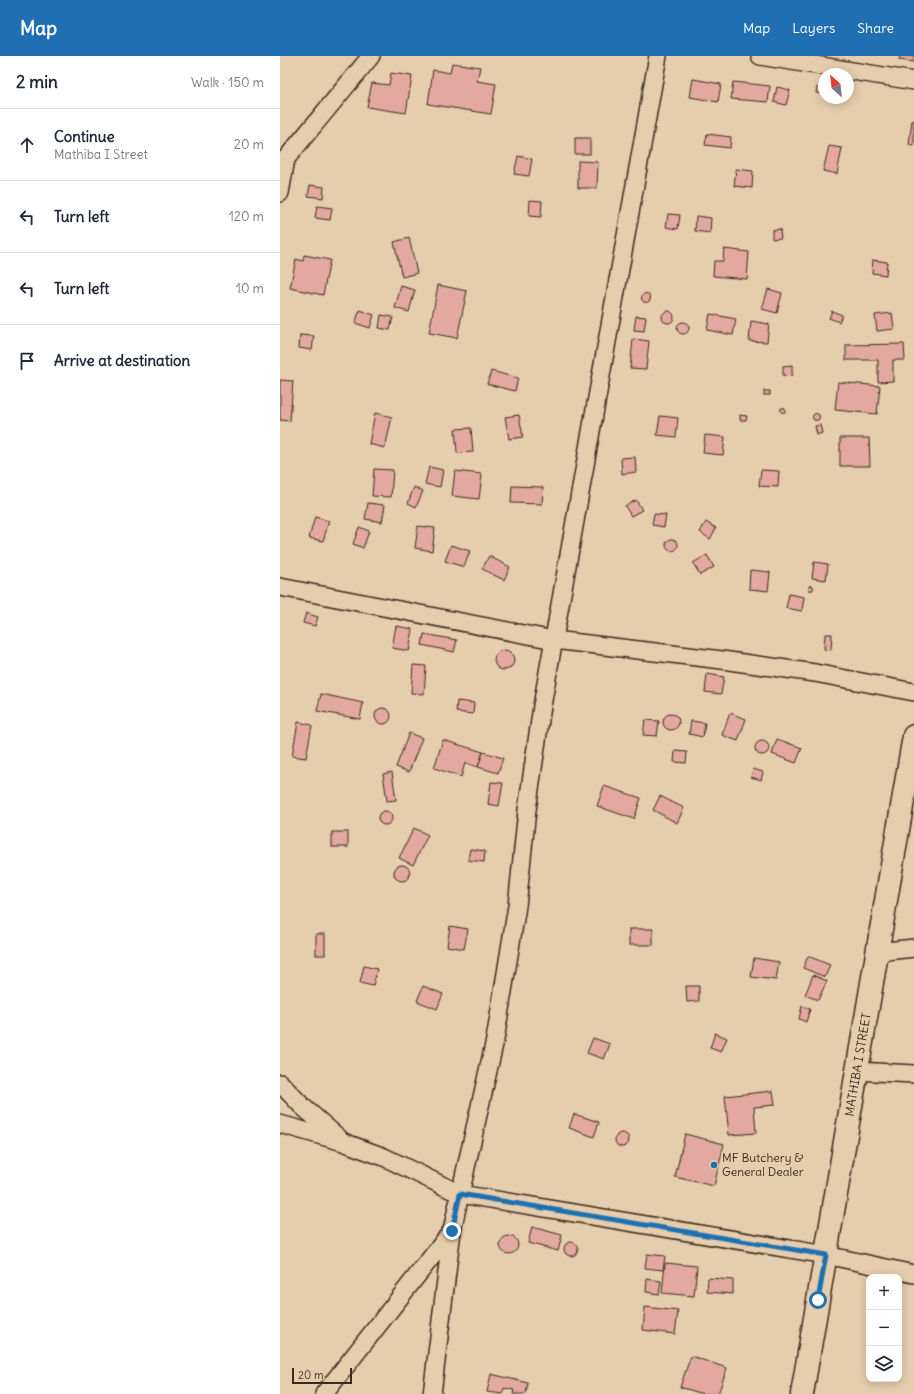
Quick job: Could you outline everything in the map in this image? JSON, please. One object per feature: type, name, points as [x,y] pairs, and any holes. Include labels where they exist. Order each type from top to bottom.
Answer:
[{"type":"street","points":[[280,193],[283,163],[371,56]]},
{"type":"street","points":[[432,1394],[452,1231],[494,1040],[517,906],[527,810],[542,706],[658,56]]},
{"type":"street","points":[[760,56],[914,81]]},
{"type":"street","points":[[280,587],[554,640],[722,660],[815,673],[914,692]]},
{"type":"street","name":"MATHIBA I STREET","points":[[802,1394],[914,736]]},
{"type":"street","points":[[877,952],[914,948]]},
{"type":"street","points":[[856,1071],[914,1074]]},
{"type":"street","points":[[280,1083],[302,1106],[343,1142]]},
{"type":"street","points":[[280,1124],[343,1142],[384,1156],[460,1194],[826,1255],[914,1274]]},
{"type":"street","points":[[324,1394],[452,1231]]},
{"type":"building","points":[[900,56],[914,56],[914,62],[899,60]]},
{"type":"building","points":[[452,63],[480,67],[477,81],[496,84],[491,114],[428,104],[433,70],[450,73]]},
{"type":"building","points":[[391,73],[412,76],[406,113],[367,107],[372,83],[389,85]]},
{"type":"building","points":[[693,79],[721,84],[718,102],[690,97]]},
{"type":"building","points":[[733,82],[770,86],[768,102],[731,99]]},
{"type":"building","points":[[777,87],[790,90],[786,105],[774,102]]},
{"type":"building","points":[[912,120],[914,121],[914,146],[909,145]]},
{"type":"building","points":[[707,134],[731,137],[730,148],[705,145]]},
{"type":"building","points":[[575,138],[590,138],[590,154],[575,154]]},
{"type":"building","points":[[829,146],[842,148],[837,174],[823,171]]},
{"type":"building","points":[[518,156],[532,159],[529,176],[514,174]]},
{"type":"building","points":[[578,161],[598,162],[597,188],[578,188]]},
{"type":"building","points":[[736,169],[753,171],[752,188],[734,186]]},
{"type":"building","points":[[310,185],[324,187],[323,198],[308,196]]},
{"type":"building","points":[[530,200],[542,201],[541,217],[529,216]]},
{"type":"building","points":[[317,206],[332,208],[330,220],[315,218]]},
{"type":"building","points":[[668,214],[680,215],[678,229],[666,227]]},
{"type":"building","points":[[696,216],[711,218],[710,233],[695,231]]},
{"type":"building","points":[[780,229],[781,238],[772,239],[772,230]]},
{"type":"building","points":[[409,238],[417,273],[402,277],[394,242]]},
{"type":"building","points":[[724,249],[749,252],[747,279],[713,276],[714,261],[723,261]]},
{"type":"building","points":[[304,255],[330,260],[323,295],[290,288],[296,259],[303,261]]},
{"type":"building","points":[[873,260],[887,262],[886,275],[872,273]]},
{"type":"building","points":[[438,285],[467,291],[457,338],[429,333]]},
{"type":"building","points":[[401,286],[415,290],[409,312],[395,308]]},
{"type":"building","points":[[768,289],[782,293],[777,313],[762,309]]},
{"type":"building","points":[[644,294],[648,294],[650,298],[648,302],[644,302],[642,300],[642,296]]},
{"type":"building","points":[[360,310],[374,315],[370,328],[355,323]]},
{"type":"building","points":[[668,311],[672,313],[674,317],[672,321],[668,323],[664,321],[662,317],[664,313]]},
{"type":"building","points":[[832,311],[842,315],[839,322],[829,318]]},
{"type":"building","points":[[892,313],[894,329],[877,331],[875,315]]},
{"type":"building","points":[[710,314],[736,319],[733,335],[707,330]]},
{"type":"building","points":[[381,315],[393,317],[390,330],[379,328]]},
{"type":"building","points":[[636,316],[646,317],[644,331],[634,330]]},
{"type":"building","points":[[751,321],[769,324],[767,342],[749,341]]},
{"type":"building","points":[[681,322],[685,322],[689,328],[685,334],[681,334],[677,330],[677,326]]},
{"type":"building","points":[[300,335],[314,336],[312,350],[299,348]]},
{"type":"building","points":[[633,339],[649,341],[646,369],[630,368]]},
{"type":"building","points":[[904,344],[905,360],[893,360],[893,381],[878,382],[878,360],[846,360],[846,345]]},
{"type":"building","points":[[792,365],[792,375],[783,376],[783,366]]},
{"type":"building","points":[[491,371],[518,378],[515,391],[487,384]]},
{"type":"building","points":[[280,380],[293,381],[290,421],[280,420]]},
{"type":"building","points":[[838,382],[880,386],[877,414],[835,410]]},
{"type":"building","points":[[764,391],[770,391],[770,395],[764,395]]},
{"type":"building","points":[[781,408],[785,408],[785,412],[781,412]]},
{"type":"building","points":[[375,413],[392,417],[385,448],[369,444]]},
{"type":"building","points":[[816,413],[819,414],[819,420],[816,421],[813,420],[812,417],[813,414]]},
{"type":"building","points":[[519,415],[523,437],[509,439],[505,417]]},
{"type":"building","points":[[740,415],[747,416],[746,420],[740,420]]},
{"type":"building","points":[[660,416],[678,418],[676,437],[657,435]]},
{"type":"building","points":[[820,425],[822,433],[817,435],[815,426]]},
{"type":"building","points":[[471,428],[473,452],[457,453],[455,429]]},
{"type":"building","points":[[705,435],[725,437],[723,455],[703,453]]},
{"type":"building","points":[[840,438],[869,438],[870,466],[840,466]]},
{"type":"building","points":[[635,457],[636,472],[622,474],[621,458]]},
{"type":"building","points":[[429,467],[443,470],[440,487],[425,484]]},
{"type":"building","points":[[374,469],[393,470],[391,497],[372,496]]},
{"type":"building","points":[[761,470],[779,471],[778,487],[759,486]]},
{"type":"building","points":[[455,471],[482,474],[479,499],[452,496]]},
{"type":"building","points":[[512,486],[543,487],[542,504],[511,503]]},
{"type":"building","points":[[414,487],[423,491],[416,507],[408,503]]},
{"type":"building","points":[[636,500],[642,510],[631,516],[625,506]]},
{"type":"building","points":[[368,503],[385,505],[382,522],[365,519]]},
{"type":"building","points":[[654,514],[666,515],[664,527],[652,525]]},
{"type":"building","points":[[315,517],[329,521],[323,541],[309,538]]},
{"type":"building","points":[[706,522],[716,528],[710,539],[700,532]]},
{"type":"building","points":[[418,526],[435,528],[432,551],[415,548]]},
{"type":"building","points":[[359,527],[369,531],[363,548],[353,544]]},
{"type":"building","points":[[670,539],[674,539],[678,545],[674,551],[670,551],[666,547],[666,543]]},
{"type":"building","points":[[451,545],[470,551],[464,567],[445,561]]},
{"type":"building","points":[[707,555],[714,567],[700,575],[693,563]]},
{"type":"building","points":[[489,556],[510,567],[504,580],[482,569]]},
{"type":"building","points":[[814,562],[828,564],[826,580],[812,578]]},
{"type":"building","points":[[750,570],[770,572],[768,591],[749,589]]},
{"type":"building","points":[[811,585],[814,588],[811,591],[808,588]]},
{"type":"building","points":[[789,594],[804,597],[802,611],[786,608]]},
{"type":"building","points":[[306,613],[318,617],[315,626],[303,623]]},
{"type":"building","points":[[396,626],[413,629],[409,651],[392,648]]},
{"type":"building","points":[[424,634],[457,640],[454,652],[422,645]]},
{"type":"building","points":[[825,634],[832,634],[831,650],[824,649]]},
{"type":"building","points":[[504,650],[511,653],[514,660],[511,667],[504,670],[497,667],[494,660],[497,653]]},
{"type":"building","points":[[413,665],[426,666],[424,694],[411,693]]},
{"type":"building","points":[[707,674],[724,677],[721,694],[705,692]]},
{"type":"building","points":[[321,694],[363,703],[360,719],[317,711]]},
{"type":"building","points":[[457,701],[474,703],[473,714],[456,712]]},
{"type":"building","points":[[383,708],[389,710],[391,716],[389,722],[383,724],[377,722],[375,716],[377,710]]},
{"type":"building","points":[[730,713],[746,719],[738,741],[722,735]]},
{"type":"building","points":[[671,714],[677,716],[679,722],[677,728],[671,730],[665,728],[663,722],[665,716]]},
{"type":"building","points":[[645,720],[659,721],[657,736],[643,735]]},
{"type":"building","points":[[691,721],[705,723],[703,737],[689,734]]},
{"type":"building","points":[[298,722],[312,725],[306,758],[292,756]]},
{"type":"building","points":[[409,733],[422,738],[409,772],[396,767]]},
{"type":"building","points":[[777,739],[802,748],[796,763],[772,754]]},
{"type":"building","points":[[443,740],[483,752],[478,767],[465,763],[461,777],[434,768]]},
{"type":"building","points":[[759,741],[765,741],[769,745],[769,751],[765,755],[759,755],[755,751],[755,745]]},
{"type":"building","points":[[675,751],[687,752],[686,763],[674,762]]},
{"type":"building","points":[[483,752],[503,758],[498,773],[478,767]]},
{"type":"building","points":[[753,769],[763,772],[761,780],[751,777]]},
{"type":"building","points":[[392,772],[396,800],[387,801],[383,774]]},
{"type":"building","points":[[491,782],[503,783],[499,806],[488,804]]},
{"type":"building","points":[[604,786],[641,798],[634,819],[597,806]]},
{"type":"building","points":[[660,796],[684,808],[677,823],[653,810]]},
{"type":"building","points":[[385,811],[390,813],[392,818],[390,823],[385,825],[380,823],[378,818],[380,813]]},
{"type":"building","points":[[414,828],[428,835],[413,865],[399,858]]},
{"type":"building","points":[[332,832],[348,832],[348,847],[332,847]]},
{"type":"building","points":[[470,849],[485,851],[484,862],[468,860]]},
{"type":"building","points":[[402,865],[408,867],[410,873],[408,879],[402,881],[396,879],[394,873],[396,867]]},
{"type":"building","points":[[450,926],[468,929],[464,949],[447,946]]},
{"type":"building","points":[[629,929],[653,929],[653,945],[629,945]]},
{"type":"building","points":[[316,934],[325,934],[325,955],[316,955]]},
{"type":"building","points":[[808,956],[830,965],[825,977],[803,968]]},
{"type":"building","points":[[754,958],[779,962],[776,980],[751,977]]},
{"type":"building","points":[[364,966],[377,969],[373,986],[360,983]]},
{"type":"building","points":[[813,975],[827,981],[818,1000],[805,995]]},
{"type":"building","points":[[423,986],[443,994],[437,1009],[417,1001]]},
{"type":"building","points":[[686,986],[699,986],[699,1001],[687,1002]]},
{"type":"building","points":[[802,1006],[810,1009],[806,1022],[799,1019]]},
{"type":"building","points":[[715,1033],[727,1038],[721,1052],[710,1048]]},
{"type":"building","points":[[593,1038],[610,1044],[604,1059],[587,1053]]},
{"type":"building","points":[[773,1091],[775,1105],[754,1107],[756,1133],[729,1135],[725,1096]]},
{"type":"building","points":[[574,1114],[599,1122],[594,1137],[569,1128]]},
{"type":"building","points":[[619,1133],[625,1133],[629,1137],[629,1143],[625,1147],[619,1147],[615,1143],[615,1137]]},
{"type":"building","points":[[685,1134],[724,1144],[714,1186],[675,1177]]},
{"type":"building","points":[[532,1227],[562,1235],[558,1251],[528,1243]]},
{"type":"building","points":[[505,1236],[513,1236],[518,1241],[516,1252],[513,1254],[505,1254],[500,1249],[500,1241]]},
{"type":"building","points":[[571,1242],[576,1244],[578,1249],[576,1254],[571,1256],[566,1254],[564,1249],[566,1244]]},
{"type":"building","points":[[647,1254],[665,1256],[663,1270],[645,1268]]},
{"type":"building","points":[[665,1263],[697,1266],[694,1296],[662,1293]]},
{"type":"building","points":[[708,1278],[733,1280],[733,1294],[707,1292]]},
{"type":"building","points":[[647,1279],[661,1281],[659,1294],[646,1292]]},
{"type":"building","points":[[645,1307],[678,1311],[675,1334],[643,1330]]},
{"type":"building","points":[[691,1356],[727,1368],[718,1394],[703,1394],[680,1387]]},
{"type":"building","points":[[491,1374],[528,1383],[526,1394],[513,1394],[514,1390],[504,1388],[503,1394],[487,1392]]},
{"type":"place","name":"MF Butchery & General Dealer","points":[[714,1165]]},
{"type":"route","points":[[452,1231],[460,1194],[826,1255],[818,1300]]}]
